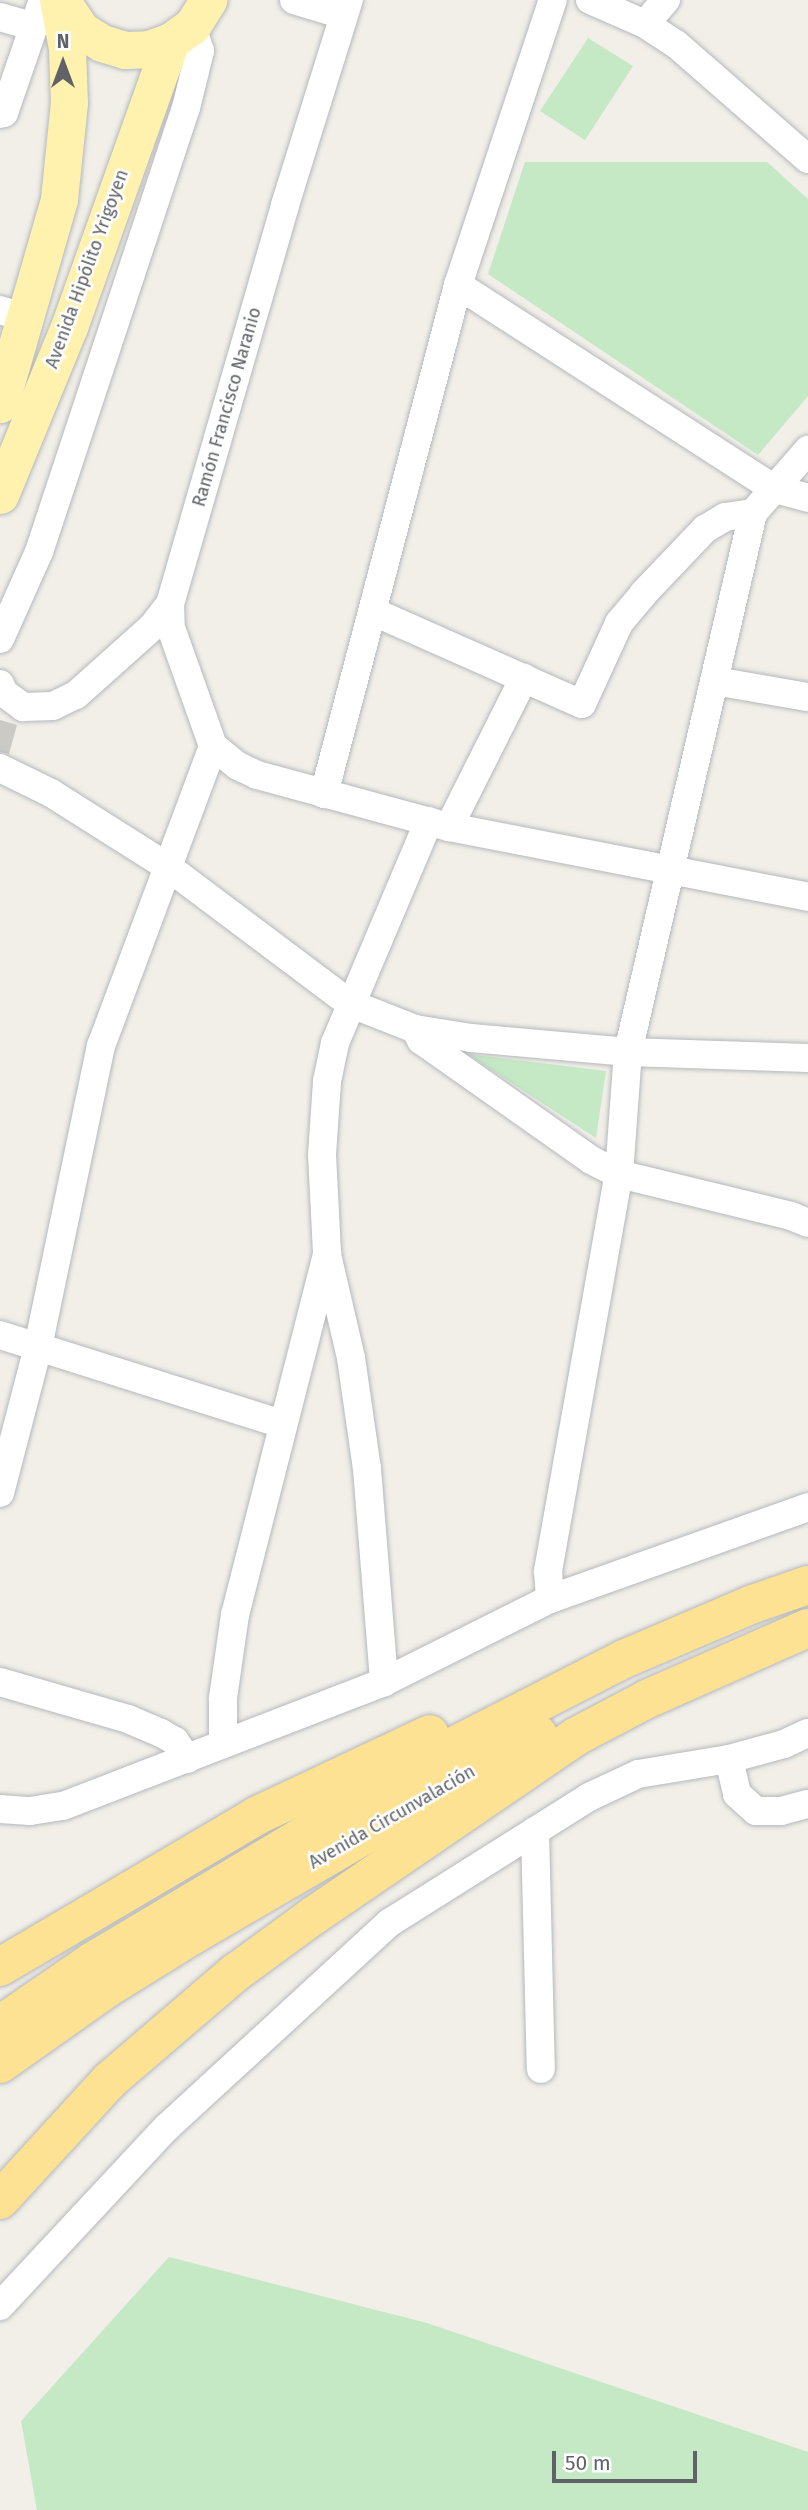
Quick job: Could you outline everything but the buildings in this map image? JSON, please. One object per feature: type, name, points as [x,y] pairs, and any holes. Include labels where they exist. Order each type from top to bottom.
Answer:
[{"type":"highway","name":"Avenida Circunvalación","points":[[0,2025],[93,1961],[448,1749],[599,1671],[753,1604],[808,1585]]},
{"type":"highway","points":[[0,1966],[189,1854],[323,1783],[513,1696],[631,1647],[753,1604]]},
{"type":"highway","name":"Avenida Circunvalación","points":[[0,2064],[108,1987],[463,1775],[629,1689],[808,1614]]},
{"type":"highway","points":[[0,2200],[110,2080],[234,1973],[313,1916],[575,1737],[647,1699],[808,1628]]},
{"type":"main road","points":[[60,0],[81,30],[102,43],[125,50],[149,49],[191,22]]},
{"type":"main road","points":[[0,404],[13,314],[59,199],[69,103],[67,48],[60,0]]},
{"type":"main road","name":"Avenida Hipólito Yrigoyen","points":[[0,495],[191,22]]},
{"type":"street","points":[[0,114],[4,113],[31,26],[43,0]]},
{"type":"street","points":[[294,0],[347,8]]},
{"type":"street","points":[[324,794],[458,285],[553,0]]},
{"type":"street","points":[[590,0],[645,24],[676,44],[808,159]]},
{"type":"street","points":[[645,24],[666,0]]},
{"type":"street","name":"Ramón Francisco Naranio","points":[[0,684],[4,693],[23,707],[53,706],[76,695],[152,627],[170,604],[285,205],[347,8]]},
{"type":"street","points":[[0,17],[31,26]]},
{"type":"street","points":[[0,639],[39,552],[186,108],[200,51],[191,22]]},
{"type":"street","points":[[458,285],[775,489],[808,498]]},
{"type":"street","points":[[550,1599],[548,1571],[620,1174],[628,1052],[669,869],[754,513],[808,450]]},
{"type":"street","points":[[374,612],[582,704],[619,623],[643,594],[705,529],[725,517],[754,513]]},
{"type":"street","points":[[170,604],[171,628],[213,746],[238,766],[257,775],[439,824],[808,897]]},
{"type":"street","points":[[384,1682],[368,1469],[351,1358],[327,1253],[322,1155],[327,1081],[335,1043],[349,1003],[439,824],[524,678]]},
{"type":"street","points":[[715,681],[808,696]]},
{"type":"street","points":[[0,1493],[38,1347],[101,1046],[213,746]]},
{"type":"street","points":[[0,768],[51,793],[168,867],[349,1003],[415,1030],[471,1038],[628,1052],[808,1058]]},
{"type":"street","points":[[415,1030],[421,1040],[569,1144],[620,1174],[791,1216],[808,1223]]},
{"type":"street","points":[[223,1744],[223,1698],[235,1615],[327,1253]]},
{"type":"street","points":[[0,1335],[283,1424]]},
{"type":"street","points":[[0,1809],[30,1811],[63,1807],[384,1682],[550,1599],[808,1507]]},
{"type":"street","points":[[0,1682],[128,1719],[175,1741],[187,1759]]},
{"type":"street","points":[[0,2306],[166,2128],[389,1923],[589,1797],[638,1774],[729,1759],[784,1744],[808,1733]]},
{"type":"street","points":[[729,1759],[737,1794],[756,1811],[781,1811],[808,1804]]},
{"type":"street","points":[[536,1831],[541,2069]]},
{"type":"green space","points":[[588,38],[633,66],[585,140],[540,111]]},
{"type":"green space","points":[[525,162],[767,162],[808,199],[808,396],[758,455],[488,274]]},
{"type":"green space","points":[[467,1054],[606,1071],[596,1138]]},
{"type":"green space","points":[[169,2257],[427,2323],[808,2452],[808,2510],[37,2510],[21,2421]]}]
